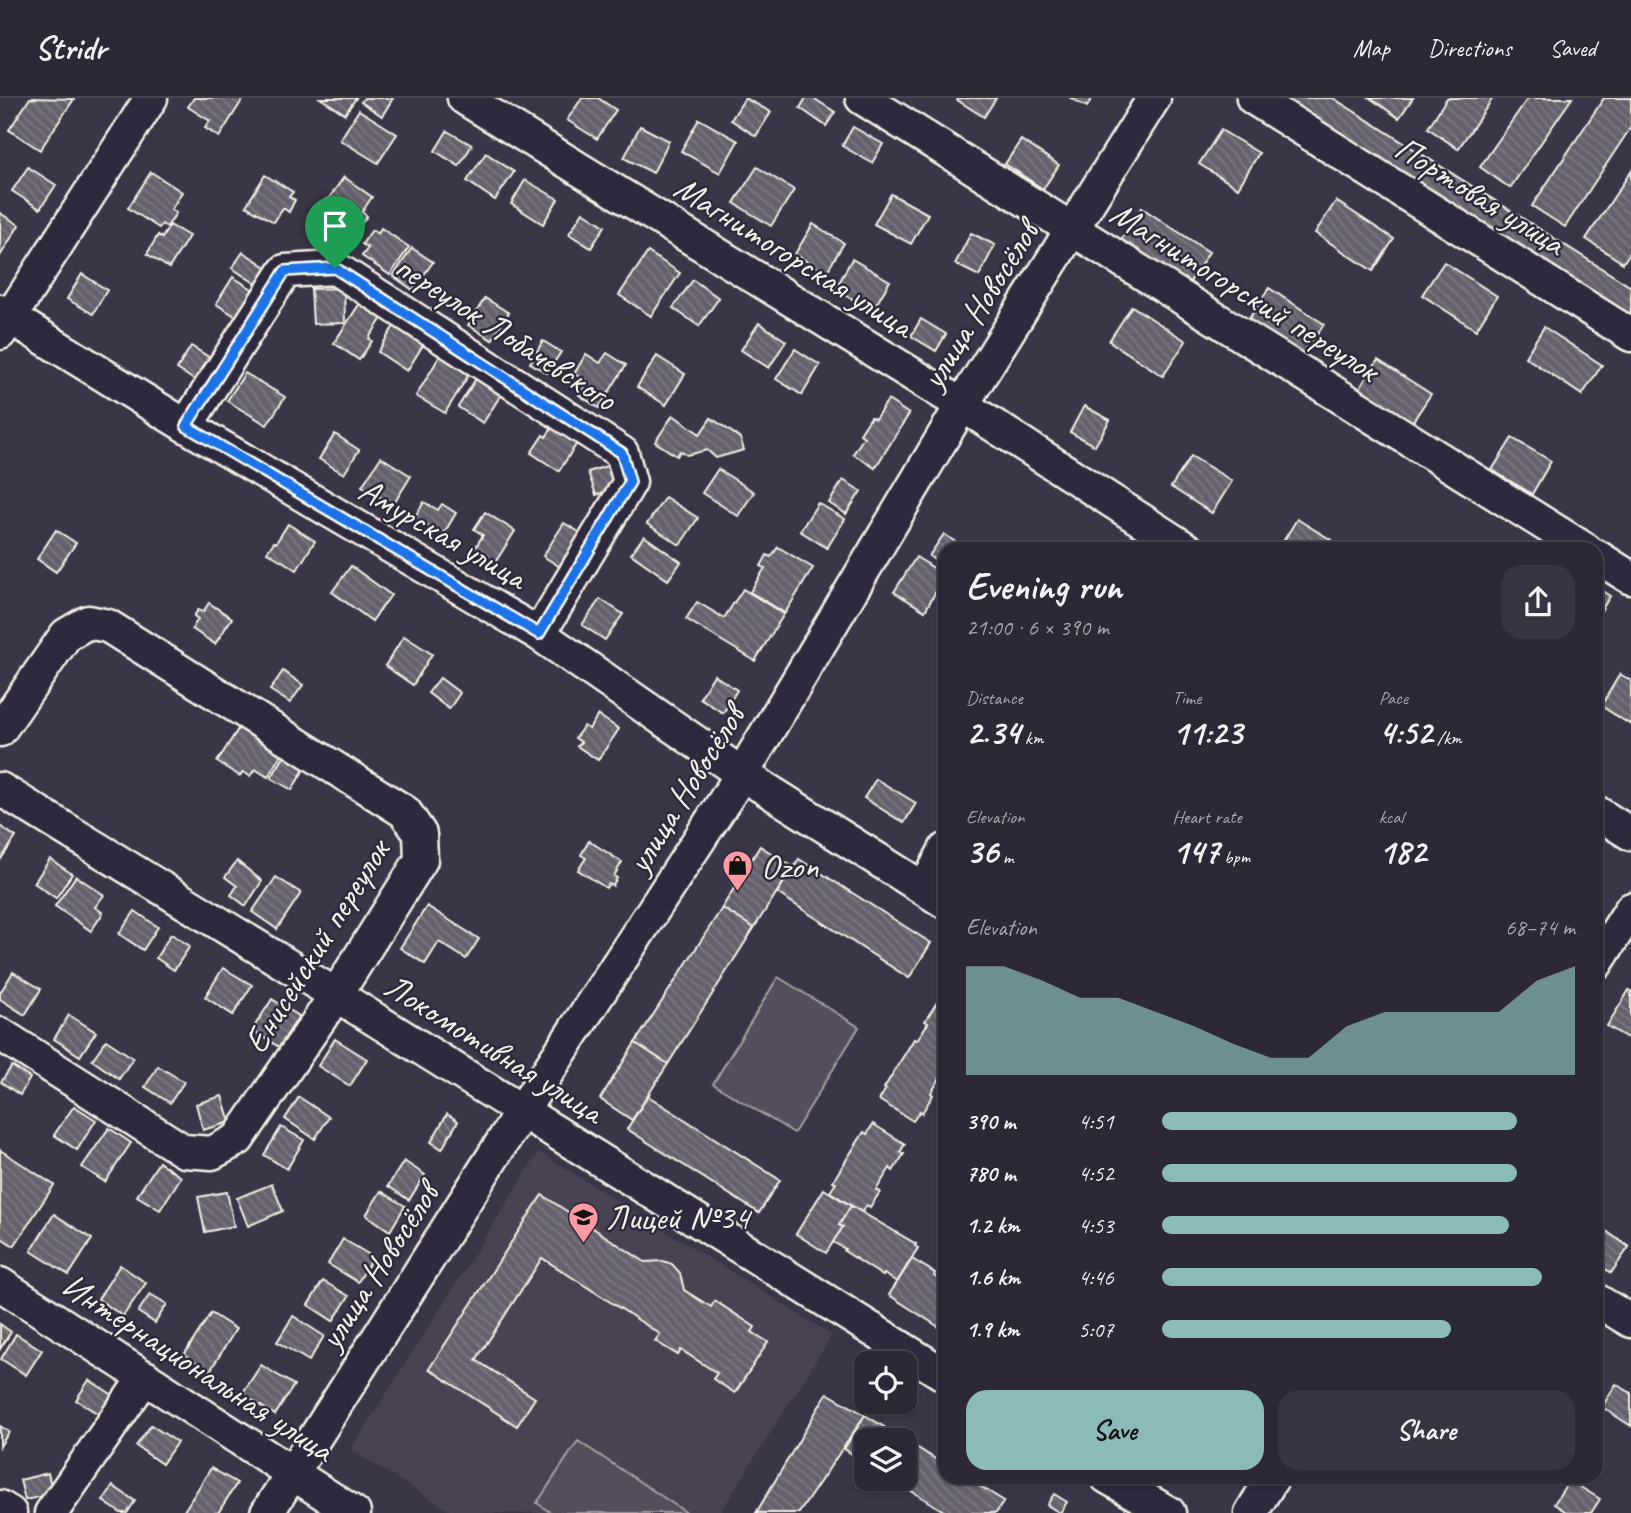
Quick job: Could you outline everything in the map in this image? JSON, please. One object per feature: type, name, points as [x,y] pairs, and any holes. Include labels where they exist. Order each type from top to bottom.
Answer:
[{"type":"street","points":[[3,320],[151,98]]},
{"type":"street","name":"Магнитогорская улица","points":[[464,98],[962,405],[1176,542]]},
{"type":"street","name":"Магнитогорский переулок","points":[[862,98],[1573,542]]},
{"type":"street","name":"улица Новосёлов","points":[[267,1513],[742,774],[962,405],[1154,98]]},
{"type":"street","name":"Портовая улица","points":[[1253,98],[1631,335]]},
{"type":"street","name":"переулок Лобачевского","points":[[186,426],[285,271],[335,268],[622,453],[630,482],[539,634]]},
{"type":"street","name":"Амурская улица","points":[[3,320],[539,634],[742,774],[935,896]]},
{"type":"street","points":[[1603,560],[1631,578]]},
{"type":"street","name":"Енисейский переулок","points":[[0,730],[66,635],[88,622],[108,626],[405,812],[420,834],[421,860],[336,995],[238,1139],[212,1153],[184,1151],[0,1034]]},
{"type":"street","name":"Локомотивная улица","points":[[0,789],[938,1371]]},
{"type":"street","points":[[1603,816],[1631,834]]},
{"type":"street","points":[[1603,953],[1631,909]]},
{"type":"street","name":"Интернациональная улица","points":[[0,1284],[354,1513]]},
{"type":"street","points":[[1603,1304],[1631,1321]]},
{"type":"street","points":[[51,1513],[145,1377]]},
{"type":"street","points":[[1119,1484],[1169,1513]]},
{"type":"street","points":[[1251,1513],[1269,1484]]},
{"type":"street","points":[[0,1507],[9,1513]]},
{"type":"shaded area","points":[[778,977],[859,1027],[794,1133],[713,1084]]},
{"type":"shaded area","name":"Лицей №34","points":[[539,1152],[832,1335],[720,1513],[453,1513],[351,1450]]},
{"type":"shaded area","points":[[578,1441],[687,1513],[551,1513],[537,1503]]},
{"type":"building","points":[[30,98],[74,99],[40,150],[9,130]]},
{"type":"building","points":[[194,98],[243,99],[219,137],[205,128],[210,121],[188,107]]},
{"type":"building","points":[[320,98],[356,98],[345,114]]},
{"type":"building","points":[[364,98],[393,98],[382,116],[361,102]]},
{"type":"building","points":[[582,98],[598,98],[616,110],[597,139],[567,120]]},
{"type":"building","points":[[745,98],[771,112],[756,136],[731,120]]},
{"type":"building","points":[[806,98],[813,98],[835,112],[826,126],[800,108]]},
{"type":"building","points":[[996,98],[984,117],[957,100]]},
{"type":"building","points":[[1071,98],[1092,98],[1087,107]]},
{"type":"building","points":[[1284,98],[1333,98],[1631,287],[1631,317]]},
{"type":"building","points":[[1370,98],[1413,98],[1399,118]]},
{"type":"building","points":[[1447,98],[1493,98],[1458,149],[1428,128]]},
{"type":"building","points":[[1528,98],[1572,98],[1510,188],[1480,167]]},
{"type":"building","points":[[1604,98],[1631,98],[1631,127],[1565,227],[1532,206]]},
{"type":"building","points":[[359,110],[397,134],[378,163],[340,140]]},
{"type":"building","points":[[699,119],[738,141],[720,173],[681,151]]},
{"type":"building","points":[[640,126],[669,141],[653,173],[624,158]]},
{"type":"building","points":[[853,127],[883,144],[872,163],[842,146]]},
{"type":"building","points":[[1221,130],[1259,153],[1238,188],[1199,164]]},
{"type":"building","points":[[447,131],[472,145],[459,166],[435,151]]},
{"type":"building","points":[[1021,140],[1059,165],[1043,189],[1005,164]]},
{"type":"building","points":[[486,153],[514,172],[495,200],[467,181]]},
{"type":"building","points":[[28,167],[56,185],[40,209],[12,191]]},
{"type":"building","points":[[757,167],[794,190],[771,226],[734,203]]},
{"type":"building","points":[[1631,171],[1631,251],[1623,263],[1586,239]]},
{"type":"building","points":[[151,172],[182,192],[171,210],[176,213],[167,227],[162,224],[159,228],[128,208]]},
{"type":"building","points":[[265,175],[293,192],[289,197],[295,200],[289,212],[283,208],[274,222],[246,206]]},
{"type":"building","points":[[344,177],[372,197],[362,212],[367,216],[349,241],[336,233],[341,225],[332,218],[335,214],[327,211],[324,206],[325,200]]},
{"type":"building","points":[[525,180],[558,199],[543,224],[511,204]]},
{"type":"building","points":[[891,194],[928,214],[911,244],[874,224]]},
{"type":"building","points":[[1336,201],[1394,239],[1373,271],[1315,233]]},
{"type":"building","points":[[1142,208],[1209,252],[1186,288],[1118,244]]},
{"type":"building","points":[[583,212],[605,226],[591,248],[569,234]]},
{"type":"building","points":[[0,213],[19,225],[0,256]]},
{"type":"building","points":[[813,224],[844,243],[826,273],[795,254]]},
{"type":"building","points":[[170,225],[189,236],[169,268],[147,254],[158,235],[162,238]]},
{"type":"building","points":[[381,228],[409,247],[390,275],[362,256],[368,248],[362,244],[372,230],[378,234]]},
{"type":"building","points":[[971,233],[995,245],[979,276],[955,264]]},
{"type":"building","points":[[412,248],[433,262],[413,290],[393,276]]},
{"type":"building","points":[[243,252],[271,270],[261,287],[232,268]]},
{"type":"building","points":[[648,252],[680,273],[651,316],[619,295]]},
{"type":"building","points":[[852,259],[890,281],[873,310],[835,290]]},
{"type":"building","points":[[1444,262],[1497,296],[1476,330],[1422,295]]},
{"type":"building","points":[[82,274],[107,290],[93,314],[67,299]]},
{"type":"building","points":[[233,277],[257,292],[240,319],[216,304]]},
{"type":"building","points":[[693,280],[719,298],[699,326],[673,308]]},
{"type":"building","points":[[344,288],[345,323],[313,324],[311,289]]},
{"type":"building","points":[[1269,288],[1324,324],[1300,361],[1245,325]]},
{"type":"building","points":[[485,298],[509,313],[492,340],[468,325]]},
{"type":"building","points":[[360,303],[382,318],[369,338],[372,341],[359,360],[334,343]]},
{"type":"building","points":[[1132,306],[1186,341],[1163,376],[1109,341]]},
{"type":"building","points":[[921,319],[946,334],[936,351],[911,336]]},
{"type":"building","points":[[397,321],[426,340],[407,371],[378,352]]},
{"type":"building","points":[[759,323],[786,341],[769,368],[741,350]]},
{"type":"building","points":[[1544,327],[1602,365],[1582,395],[1525,357]]},
{"type":"building","points":[[543,341],[561,352],[547,373],[530,363]]},
{"type":"building","points":[[191,346],[214,360],[199,383],[177,369]]},
{"type":"building","points":[[795,349],[820,365],[802,395],[776,379]]},
{"type":"building","points":[[607,353],[626,365],[599,408],[579,395],[588,382],[574,374],[586,354],[600,363]]},
{"type":"building","points":[[441,354],[471,371],[445,413],[416,396]]},
{"type":"building","points":[[657,356],[685,374],[666,405],[637,387]]},
{"type":"building","points":[[1378,360],[1431,394],[1409,427],[1357,392]]},
{"type":"building","points":[[245,373],[285,397],[267,425],[227,401]]},
{"type":"building","points":[[479,374],[504,390],[483,423],[458,407]]},
{"type":"building","points":[[888,400],[909,414],[875,468],[853,454],[864,437],[860,434],[871,417],[875,419]]},
{"type":"building","points":[[1084,406],[1110,420],[1095,446],[1070,432]]},
{"type":"building","points":[[673,415],[700,434],[711,418],[740,438],[744,450],[716,458],[707,450],[687,455],[680,451],[677,456],[655,442]]},
{"type":"building","points":[[556,421],[581,437],[559,471],[531,453]]},
{"type":"building","points":[[335,434],[359,450],[344,474],[319,459]]},
{"type":"building","points":[[1512,438],[1551,461],[1532,494],[1492,470]]},
{"type":"building","points":[[1191,456],[1232,481],[1212,513],[1171,487]]},
{"type":"building","points":[[381,457],[411,476],[393,505],[362,486]]},
{"type":"building","points":[[616,463],[624,486],[596,495],[588,472]]},
{"type":"building","points":[[718,469],[754,492],[738,516],[702,493]]},
{"type":"building","points":[[843,480],[861,491],[846,514],[829,503]]},
{"type":"building","points":[[665,497],[698,518],[680,545],[647,524]]},
{"type":"building","points":[[424,502],[438,510],[442,504],[456,513],[443,535],[414,518]]},
{"type":"building","points":[[818,503],[845,519],[827,548],[800,531]]},
{"type":"building","points":[[485,512],[515,531],[493,566],[472,553],[483,535],[474,529]]},
{"type":"building","points":[[1297,519],[1335,542],[1283,542]]},
{"type":"building","points":[[564,523],[589,538],[568,572],[543,556]]},
{"type":"building","points":[[288,524],[315,541],[297,570],[267,552]]},
{"type":"building","points":[[56,530],[76,543],[56,572],[37,559]]},
{"type":"building","points":[[944,534],[956,542],[939,542]]},
{"type":"building","points":[[644,536],[681,562],[668,580],[631,554]]},
{"type":"building","points":[[938,543],[938,562],[929,556]]},
{"type":"building","points":[[778,547],[813,568],[785,613],[750,592],[765,568],[761,566],[767,555],[771,557]]},
{"type":"building","points":[[916,557],[938,571],[938,595],[935,593],[925,611],[894,592]]},
{"type":"building","points":[[351,566],[391,595],[372,621],[332,592]]},
{"type":"building","points":[[743,589],[784,614],[755,661],[686,619],[697,602],[724,618]]},
{"type":"building","points":[[1603,592],[1610,596],[1603,607]]},
{"type":"building","points":[[600,599],[623,614],[605,640],[582,625]]},
{"type":"building","points":[[209,603],[232,618],[215,644],[192,629],[198,619],[194,616],[198,610],[203,612]]},
{"type":"building","points":[[404,636],[432,654],[413,685],[385,666]]},
{"type":"building","points":[[283,671],[303,685],[290,703],[270,690]]},
{"type":"building","points":[[1620,674],[1631,681],[1631,725],[1603,707],[1603,703]]},
{"type":"building","points":[[714,675],[737,690],[723,713],[700,698]]},
{"type":"building","points":[[440,678],[460,693],[449,709],[428,693]]},
{"type":"building","points":[[598,715],[619,729],[598,760],[577,746],[581,742],[575,738],[584,726],[589,729]]},
{"type":"building","points":[[242,723],[283,751],[268,777],[255,769],[250,776],[243,772],[240,776],[217,762]]},
{"type":"building","points":[[287,752],[307,764],[292,790],[271,778]]},
{"type":"building","points":[[876,779],[916,803],[904,823],[864,798]]},
{"type":"building","points":[[0,826],[16,837],[1,859],[0,858]]},
{"type":"building","points":[[589,841],[622,862],[614,876],[617,878],[613,886],[609,884],[606,888],[578,870],[586,858],[581,855]]},
{"type":"building","points":[[760,846],[793,867],[754,928],[722,908]]},
{"type":"building","points":[[50,859],[72,874],[56,898],[34,883]]},
{"type":"building","points":[[799,859],[931,943],[909,978],[777,893]]},
{"type":"building","points":[[237,861],[262,881],[246,906],[231,895],[237,886],[225,877]]},
{"type":"building","points":[[76,876],[104,895],[95,907],[103,913],[91,931],[55,906]]},
{"type":"building","points":[[276,877],[301,893],[277,929],[252,912]]},
{"type":"building","points":[[427,906],[479,939],[466,959],[439,942],[425,964],[400,948]]},
{"type":"building","points":[[722,908],[754,928],[668,1064],[635,1043]]},
{"type":"building","points":[[135,911],[158,927],[143,950],[119,934]]},
{"type":"building","points":[[171,934],[190,946],[174,970],[156,958]]},
{"type":"building","points":[[223,968],[252,985],[233,1015],[205,997]]},
{"type":"building","points":[[13,972],[41,989],[25,1015],[0,999],[0,993]]},
{"type":"building","points":[[1629,990],[1631,991],[1631,1040],[1607,1026]]},
{"type":"building","points":[[272,999],[299,1016],[279,1047],[252,1030]]},
{"type":"building","points":[[938,1001],[938,1081],[922,1113],[920,1111],[913,1121],[879,1100],[914,1039],[917,1040],[928,1023],[925,1021]]},
{"type":"building","points":[[69,1015],[96,1032],[80,1056],[54,1039]]},
{"type":"building","points":[[335,1039],[367,1059],[350,1086],[318,1066]]},
{"type":"building","points":[[106,1040],[133,1058],[119,1079],[92,1060]]},
{"type":"building","points":[[635,1043],[668,1064],[632,1120],[600,1099]]},
{"type":"building","points":[[12,1066],[30,1078],[20,1095],[1,1082]]},
{"type":"building","points":[[158,1066],[184,1082],[170,1103],[145,1087]]},
{"type":"building","points":[[222,1096],[230,1122],[203,1130],[196,1104]]},
{"type":"building","points":[[648,1096],[780,1180],[759,1213],[627,1129]]},
{"type":"building","points":[[299,1097],[329,1117],[315,1139],[285,1119]]},
{"type":"building","points":[[74,1106],[96,1120],[77,1150],[54,1135]]},
{"type":"building","points":[[447,1114],[458,1121],[442,1149],[431,1142]]},
{"type":"building","points":[[873,1124],[905,1144],[900,1152],[904,1154],[893,1171],[890,1168],[876,1190],[880,1192],[870,1207],[867,1205],[862,1212],[830,1192],[836,1183],[833,1181],[864,1132],[867,1134]]},
{"type":"building","points":[[281,1127],[304,1140],[287,1169],[264,1155]]},
{"type":"building","points":[[109,1128],[131,1143],[105,1182],[82,1167]]},
{"type":"building","points":[[0,1150],[54,1185],[14,1246],[0,1237]]},
{"type":"building","points":[[404,1161],[425,1175],[409,1200],[388,1186]]},
{"type":"building","points":[[159,1162],[181,1177],[160,1210],[137,1196]]},
{"type":"building","points":[[272,1184],[283,1211],[248,1226],[237,1198]]},
{"type":"building","points":[[824,1189],[851,1206],[839,1225],[843,1227],[826,1253],[796,1234]]},
{"type":"building","points":[[381,1191],[405,1206],[390,1231],[366,1215]]},
{"type":"building","points":[[227,1192],[234,1226],[205,1232],[198,1197]]},
{"type":"building","points":[[542,1195],[645,1262],[663,1261],[672,1264],[680,1273],[684,1290],[711,1307],[715,1301],[755,1327],[752,1332],[768,1342],[735,1393],[713,1379],[717,1373],[681,1350],[678,1355],[655,1341],[660,1334],[542,1258],[476,1360],[535,1398],[517,1426],[429,1369]]},
{"type":"building","points":[[851,1206],[916,1244],[918,1248],[897,1282],[884,1274],[883,1276],[833,1242],[843,1227],[839,1225]]},
{"type":"building","points":[[54,1214],[92,1239],[69,1275],[31,1251]]},
{"type":"building","points":[[1603,1229],[1629,1247],[1611,1273],[1603,1267]]},
{"type":"building","points":[[343,1239],[373,1257],[358,1282],[328,1264]]},
{"type":"building","points":[[912,1259],[935,1273],[934,1276],[938,1279],[938,1326],[889,1295]]},
{"type":"building","points":[[120,1265],[146,1283],[123,1316],[98,1299]]},
{"type":"building","points":[[323,1281],[349,1296],[333,1321],[308,1305]]},
{"type":"building","points":[[150,1294],[167,1304],[155,1323],[138,1312]]},
{"type":"building","points":[[211,1313],[236,1329],[210,1371],[184,1355]]},
{"type":"building","points":[[293,1316],[324,1336],[309,1361],[277,1342]]},
{"type":"building","points":[[0,1324],[11,1332],[0,1349]]},
{"type":"building","points":[[16,1334],[42,1350],[26,1375],[1,1359]]},
{"type":"building","points":[[261,1365],[294,1385],[275,1415],[242,1394]]},
{"type":"building","points":[[89,1380],[113,1395],[100,1415],[76,1400]]},
{"type":"building","points":[[1616,1384],[1631,1393],[1631,1426],[1603,1408]]},
{"type":"building","points":[[827,1393],[854,1409],[854,1414],[865,1415],[799,1513],[756,1513]]},
{"type":"building","points":[[865,1415],[886,1428],[857,1428]]},
{"type":"building","points":[[151,1425],[177,1442],[162,1464],[136,1446]]},
{"type":"building","points":[[0,1426],[9,1432],[0,1446]]},
{"type":"building","points":[[854,1433],[854,1455],[844,1449]]},
{"type":"building","points":[[917,1448],[938,1461],[938,1484],[976,1484],[1004,1501],[996,1513],[947,1513],[911,1491],[917,1491]]},
{"type":"building","points":[[211,1468],[237,1483],[218,1513],[184,1511]]},
{"type":"building","points":[[48,1473],[53,1494],[25,1500],[20,1480]]},
{"type":"building","points":[[1566,1484],[1576,1484],[1600,1499],[1591,1513],[1568,1513],[1554,1504]]},
{"type":"building","points":[[113,1486],[135,1501],[127,1513],[121,1513],[103,1501]]},
{"type":"building","points":[[1054,1494],[1067,1502],[1060,1513],[1047,1505]]},
{"type":"place","name":"Ozon","points":[[738,893]]},
{"type":"place","name":"Лицей №34","points":[[583,1244]]},
{"type":"route","points":[[335,268],[622,453],[630,482],[539,634],[186,426],[285,271],[335,268]]}]
